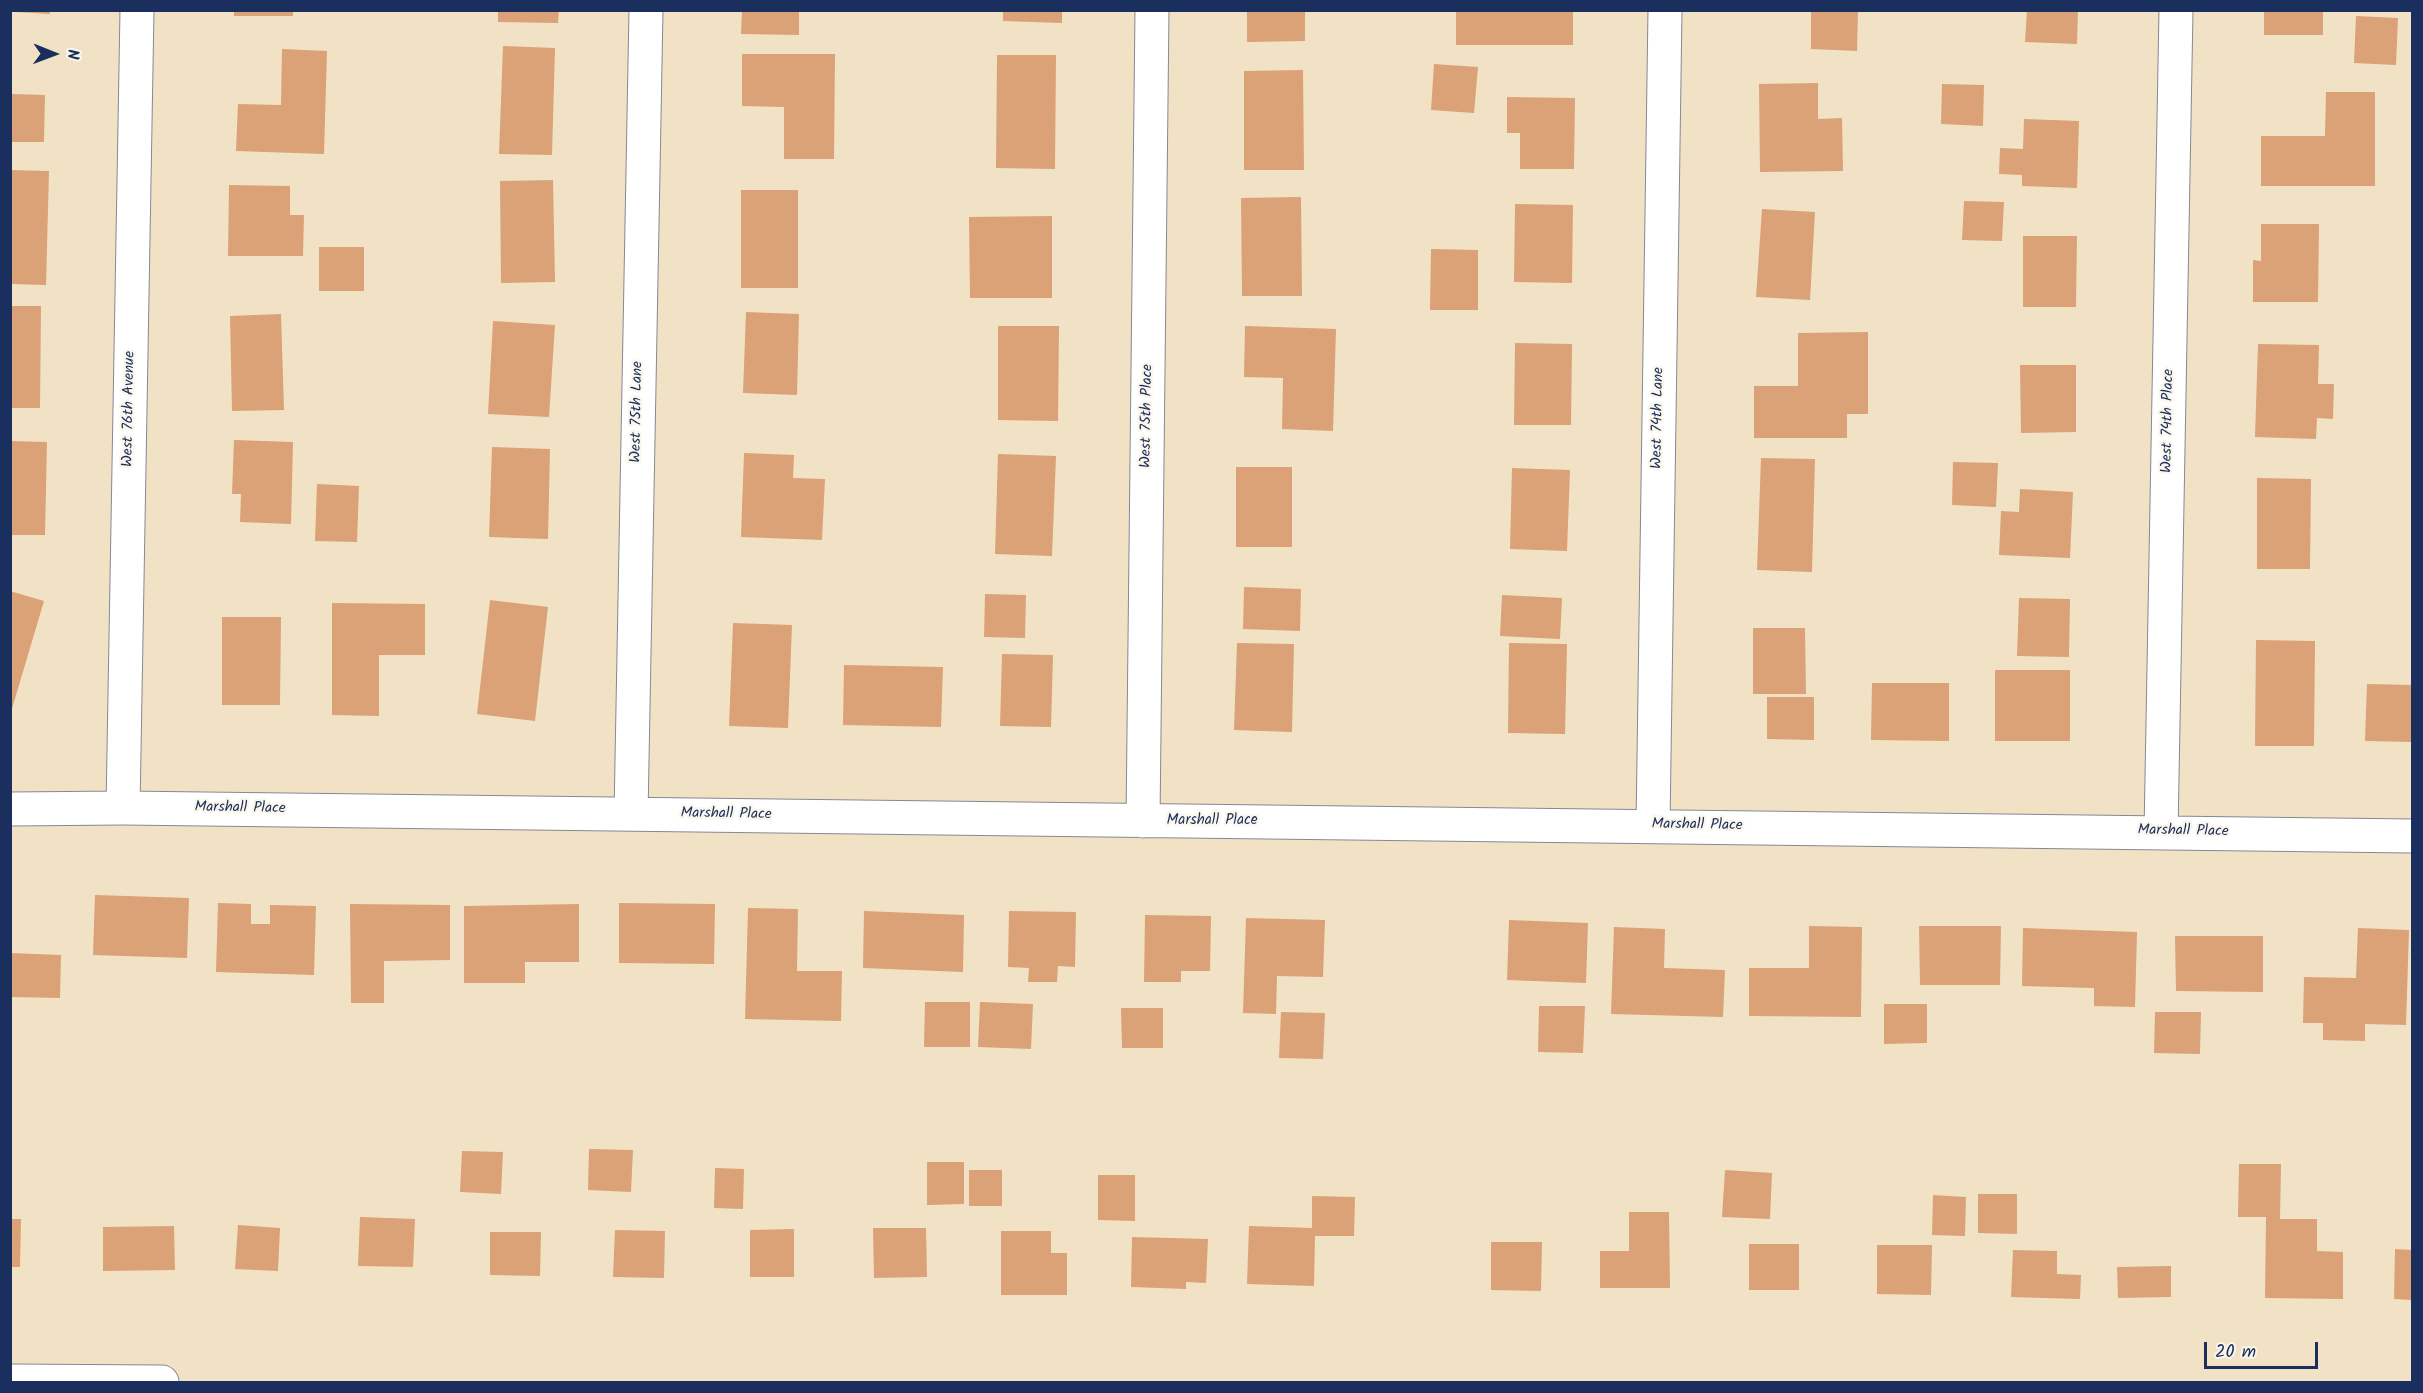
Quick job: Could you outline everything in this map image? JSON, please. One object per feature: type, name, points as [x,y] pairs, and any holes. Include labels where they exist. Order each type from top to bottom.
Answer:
[{"type":"street","name":"West 76th Avenue","points":[[123,808],[137,10]]},
{"type":"street","name":"West 75th Lane","points":[[631,814],[646,10]]},
{"type":"street","name":"West 75th Place","points":[[1143,821],[1152,10]]},
{"type":"street","name":"West 74th Lane","points":[[1653,825],[1665,10]]},
{"type":"street","name":"West 74th Place","points":[[2161,832],[2176,10]]},
{"type":"street","name":"Marshall Place","points":[[10,809],[123,808],[1653,825],[2412,836]]},
{"type":"street","points":[[10,1380],[162,1383]]},
{"type":"building","points":[[17,10],[50,10],[50,14],[16,12]]},
{"type":"building","points":[[234,10],[293,10],[293,16],[234,16]]},
{"type":"building","points":[[498,10],[559,10],[558,23],[498,22]]},
{"type":"building","points":[[742,10],[799,10],[799,35],[741,34]]},
{"type":"building","points":[[1003,10],[1062,10],[1062,23],[1003,21]]},
{"type":"building","points":[[1247,10],[1305,10],[1305,41],[1247,42]]},
{"type":"building","points":[[1456,10],[1573,10],[1573,45],[1456,45]]},
{"type":"building","points":[[1811,10],[1858,10],[1857,51],[1811,49]]},
{"type":"building","points":[[2027,10],[2078,10],[2077,44],[2025,42]]},
{"type":"building","points":[[2264,10],[2323,10],[2323,35],[2264,35]]},
{"type":"building","points":[[2356,16],[2398,18],[2396,65],[2354,63]]},
{"type":"building","points":[[503,46],[555,48],[552,155],[499,154]]},
{"type":"building","points":[[282,49],[327,51],[324,154],[236,151],[238,104],[281,105]]},
{"type":"building","points":[[742,54],[835,54],[834,159],[784,159],[784,107],[742,106]]},
{"type":"building","points":[[997,55],[1056,55],[1055,169],[996,168]]},
{"type":"building","points":[[1434,64],[1478,67],[1474,113],[1431,110]]},
{"type":"building","points":[[1303,70],[1304,170],[1244,170],[1244,71]]},
{"type":"building","points":[[1818,83],[1818,119],[1842,118],[1843,171],[1760,172],[1759,84]]},
{"type":"building","points":[[1942,84],[1984,85],[1983,126],[1941,124]]},
{"type":"building","points":[[2326,92],[2375,92],[2375,186],[2261,186],[2261,136],[2325,136]]},
{"type":"building","points":[[10,94],[45,95],[44,142],[10,142]]},
{"type":"building","points":[[1507,97],[1575,98],[1574,169],[1520,169],[1520,133],[1507,133]]},
{"type":"building","points":[[2024,119],[2079,121],[2077,188],[2022,186],[2022,175],[1999,174],[2000,148],[2023,149]]},
{"type":"building","points":[[10,170],[49,171],[46,285],[10,284]]},
{"type":"building","points":[[553,180],[555,282],[501,283],[500,181]]},
{"type":"building","points":[[229,185],[290,186],[290,215],[304,215],[303,256],[228,256]]},
{"type":"building","points":[[741,190],[798,190],[798,288],[741,288]]},
{"type":"building","points":[[1301,197],[1302,296],[1242,296],[1241,198]]},
{"type":"building","points":[[1964,201],[2004,202],[2002,241],[1962,240]]},
{"type":"building","points":[[1515,204],[1573,205],[1572,283],[1514,282]]},
{"type":"building","points":[[1762,209],[1815,212],[1810,300],[1756,297]]},
{"type":"building","points":[[1052,216],[1052,298],[970,298],[969,217]]},
{"type":"building","points":[[2261,224],[2319,224],[2318,302],[2253,302],[2253,260],[2261,261]]},
{"type":"building","points":[[2023,236],[2077,236],[2076,307],[2023,307]]},
{"type":"building","points":[[319,247],[364,247],[364,291],[319,291]]},
{"type":"building","points":[[1431,249],[1478,250],[1478,310],[1430,310]]},
{"type":"building","points":[[10,306],[41,306],[40,408],[10,408]]},
{"type":"building","points":[[746,312],[799,314],[797,395],[743,393]]},
{"type":"building","points":[[281,314],[284,410],[232,411],[230,316]]},
{"type":"building","points":[[493,321],[555,325],[549,417],[488,414]]},
{"type":"building","points":[[998,326],[1059,326],[1058,421],[998,420]]},
{"type":"building","points":[[1245,326],[1336,329],[1333,431],[1282,429],[1283,378],[1244,377]]},
{"type":"building","points":[[1868,332],[1868,414],[1847,414],[1847,438],[1754,438],[1754,386],[1798,386],[1798,333]]},
{"type":"building","points":[[1515,343],[1572,344],[1571,425],[1514,425]]},
{"type":"building","points":[[2258,344],[2319,345],[2318,384],[2334,384],[2333,419],[2317,418],[2316,439],[2255,437]]},
{"type":"building","points":[[2020,365],[2076,365],[2076,432],[2021,433]]},
{"type":"building","points":[[234,440],[293,442],[291,524],[240,522],[241,494],[232,494]]},
{"type":"building","points":[[10,441],[47,442],[45,535],[10,535]]},
{"type":"building","points":[[492,447],[550,449],[548,539],[489,537]]},
{"type":"building","points":[[744,453],[794,455],[793,478],[825,479],[822,540],[741,537]]},
{"type":"building","points":[[998,454],[1056,456],[1052,556],[995,554]]},
{"type":"building","points":[[1761,458],[1815,459],[1812,572],[1757,570]]},
{"type":"building","points":[[1953,462],[1998,463],[1996,507],[1952,505]]},
{"type":"building","points":[[1236,467],[1292,467],[1292,547],[1236,547]]},
{"type":"building","points":[[1512,468],[1570,470],[1567,551],[1510,549]]},
{"type":"building","points":[[2257,478],[2311,479],[2310,569],[2257,569]]},
{"type":"building","points":[[317,484],[359,486],[357,542],[315,541]]},
{"type":"building","points":[[2020,489],[2073,492],[2070,558],[1999,555],[2001,511],[2019,512]]},
{"type":"building","points":[[1244,587],[1301,589],[1300,631],[1243,629]]},
{"type":"building","points":[[10,591],[44,601],[11,712],[10,712]]},
{"type":"building","points":[[985,594],[1026,595],[1025,638],[984,637]]},
{"type":"building","points":[[1502,595],[1562,598],[1560,639],[1500,636]]},
{"type":"building","points":[[2019,598],[2070,599],[2069,657],[2017,656]]},
{"type":"building","points":[[490,600],[548,607],[535,721],[477,714]]},
{"type":"building","points":[[332,603],[425,604],[425,655],[379,655],[379,716],[332,715]]},
{"type":"building","points":[[222,617],[281,617],[280,705],[222,705]]},
{"type":"building","points":[[733,623],[792,625],[788,728],[729,726]]},
{"type":"building","points":[[1753,628],[1805,628],[1806,694],[1753,694]]},
{"type":"building","points":[[2256,640],[2315,641],[2314,746],[2255,746]]},
{"type":"building","points":[[1237,643],[1294,644],[1292,732],[1234,730]]},
{"type":"building","points":[[1509,643],[1567,644],[1565,734],[1508,733]]},
{"type":"building","points":[[1002,654],[1053,655],[1051,727],[1000,726]]},
{"type":"building","points":[[844,665],[943,667],[941,727],[843,725]]},
{"type":"building","points":[[1995,670],[2070,670],[2070,741],[1995,741]]},
{"type":"building","points":[[1872,683],[1949,683],[1949,741],[1871,740]]},
{"type":"building","points":[[2367,684],[2412,685],[2412,742],[2365,741]]},
{"type":"building","points":[[1767,697],[1814,697],[1814,740],[1767,739]]},
{"type":"building","points":[[95,895],[189,898],[187,958],[93,955]]},
{"type":"building","points":[[218,903],[251,904],[251,924],[270,924],[270,905],[316,906],[314,975],[216,972]]},
{"type":"building","points":[[619,903],[715,904],[714,964],[619,963]]},
{"type":"building","points":[[350,904],[450,905],[450,960],[384,961],[384,1003],[351,1003]]},
{"type":"building","points":[[579,904],[579,962],[525,962],[525,983],[464,983],[464,906]]},
{"type":"building","points":[[748,908],[798,909],[797,971],[842,971],[841,1021],[745,1019]]},
{"type":"building","points":[[864,911],[964,915],[963,972],[863,968]]},
{"type":"building","points":[[1009,911],[1076,912],[1075,967],[1058,966],[1057,982],[1028,982],[1029,968],[1008,967]]},
{"type":"building","points":[[1145,915],[1211,916],[1210,971],[1181,971],[1181,982],[1144,982]]},
{"type":"building","points":[[1246,918],[1325,920],[1323,977],[1277,976],[1276,1014],[1243,1013]]},
{"type":"building","points":[[1509,920],[1588,923],[1586,983],[1507,980]]},
{"type":"building","points":[[1809,926],[1862,927],[1861,1017],[1749,1016],[1749,968],[1809,968]]},
{"type":"building","points":[[1919,926],[2001,926],[2000,985],[1920,985]]},
{"type":"building","points":[[1614,927],[1665,929],[1664,968],[1725,970],[1723,1017],[1611,1014]]},
{"type":"building","points":[[2023,928],[2137,932],[2135,1007],[2094,1006],[2094,988],[2022,986]]},
{"type":"building","points":[[2358,928],[2409,930],[2406,1025],[2365,1024],[2365,1041],[2323,1040],[2323,1023],[2303,1023],[2304,977],[2356,978]]},
{"type":"building","points":[[2175,936],[2263,936],[2263,992],[2176,991]]},
{"type":"building","points":[[10,953],[61,955],[60,998],[10,997]]},
{"type":"building","points":[[925,1002],[970,1002],[970,1047],[924,1047]]},
{"type":"building","points":[[980,1002],[1033,1004],[1031,1049],[978,1047]]},
{"type":"building","points":[[1884,1004],[1927,1004],[1927,1043],[1884,1044]]},
{"type":"building","points":[[1539,1006],[1585,1006],[1583,1053],[1538,1052]]},
{"type":"building","points":[[1121,1008],[1163,1008],[1163,1048],[1122,1048]]},
{"type":"building","points":[[1281,1012],[1325,1013],[1323,1059],[1279,1058]]},
{"type":"building","points":[[2155,1012],[2201,1012],[2200,1054],[2154,1053]]},
{"type":"building","points":[[589,1149],[633,1150],[631,1192],[588,1190]]},
{"type":"building","points":[[462,1151],[503,1152],[501,1194],[460,1192]]},
{"type":"building","points":[[927,1162],[964,1162],[964,1204],[927,1205]]},
{"type":"building","points":[[2239,1164],[2281,1164],[2280,1219],[2317,1219],[2317,1251],[2343,1252],[2343,1299],[2265,1298],[2266,1217],[2238,1217]]},
{"type":"building","points":[[715,1168],[744,1169],[743,1209],[714,1208]]},
{"type":"building","points":[[969,1170],[1002,1170],[1002,1206],[969,1206]]},
{"type":"building","points":[[1725,1170],[1772,1173],[1770,1219],[1722,1217]]},
{"type":"building","points":[[1098,1175],[1135,1175],[1135,1221],[1098,1220]]},
{"type":"building","points":[[1978,1194],[2017,1194],[2017,1234],[1978,1233]]},
{"type":"building","points":[[1933,1195],[1966,1197],[1965,1236],[1932,1235]]},
{"type":"building","points":[[1312,1196],[1355,1197],[1354,1236],[1315,1236],[1314,1286],[1247,1284],[1249,1226],[1312,1228]]},
{"type":"building","points":[[1629,1212],[1669,1212],[1670,1288],[1600,1288],[1600,1251],[1629,1251]]},
{"type":"building","points":[[360,1217],[415,1219],[413,1267],[358,1266]]},
{"type":"building","points":[[10,1219],[21,1219],[20,1267],[10,1267]]},
{"type":"building","points":[[238,1225],[280,1228],[278,1271],[235,1269]]},
{"type":"building","points":[[174,1226],[175,1270],[103,1271],[103,1227]]},
{"type":"building","points":[[873,1228],[926,1228],[927,1277],[874,1278]]},
{"type":"building","points":[[794,1229],[794,1277],[750,1277],[750,1230]]},
{"type":"building","points":[[615,1230],[665,1231],[664,1278],[613,1277]]},
{"type":"building","points":[[1001,1231],[1051,1231],[1051,1253],[1067,1253],[1067,1295],[1001,1295]]},
{"type":"building","points":[[490,1232],[541,1232],[540,1276],[490,1275]]},
{"type":"building","points":[[1132,1237],[1208,1239],[1206,1283],[1186,1282],[1186,1289],[1131,1287]]},
{"type":"building","points":[[1491,1242],[1542,1242],[1541,1291],[1491,1290]]},
{"type":"building","points":[[1749,1244],[1799,1244],[1799,1290],[1749,1290]]},
{"type":"building","points":[[1877,1245],[1932,1245],[1931,1295],[1877,1294]]},
{"type":"building","points":[[2395,1249],[2412,1250],[2412,1300],[2394,1299]]},
{"type":"building","points":[[2013,1250],[2057,1251],[2057,1274],[2081,1275],[2080,1299],[2011,1297]]},
{"type":"building","points":[[2171,1266],[2171,1297],[2118,1298],[2117,1267]]}]
